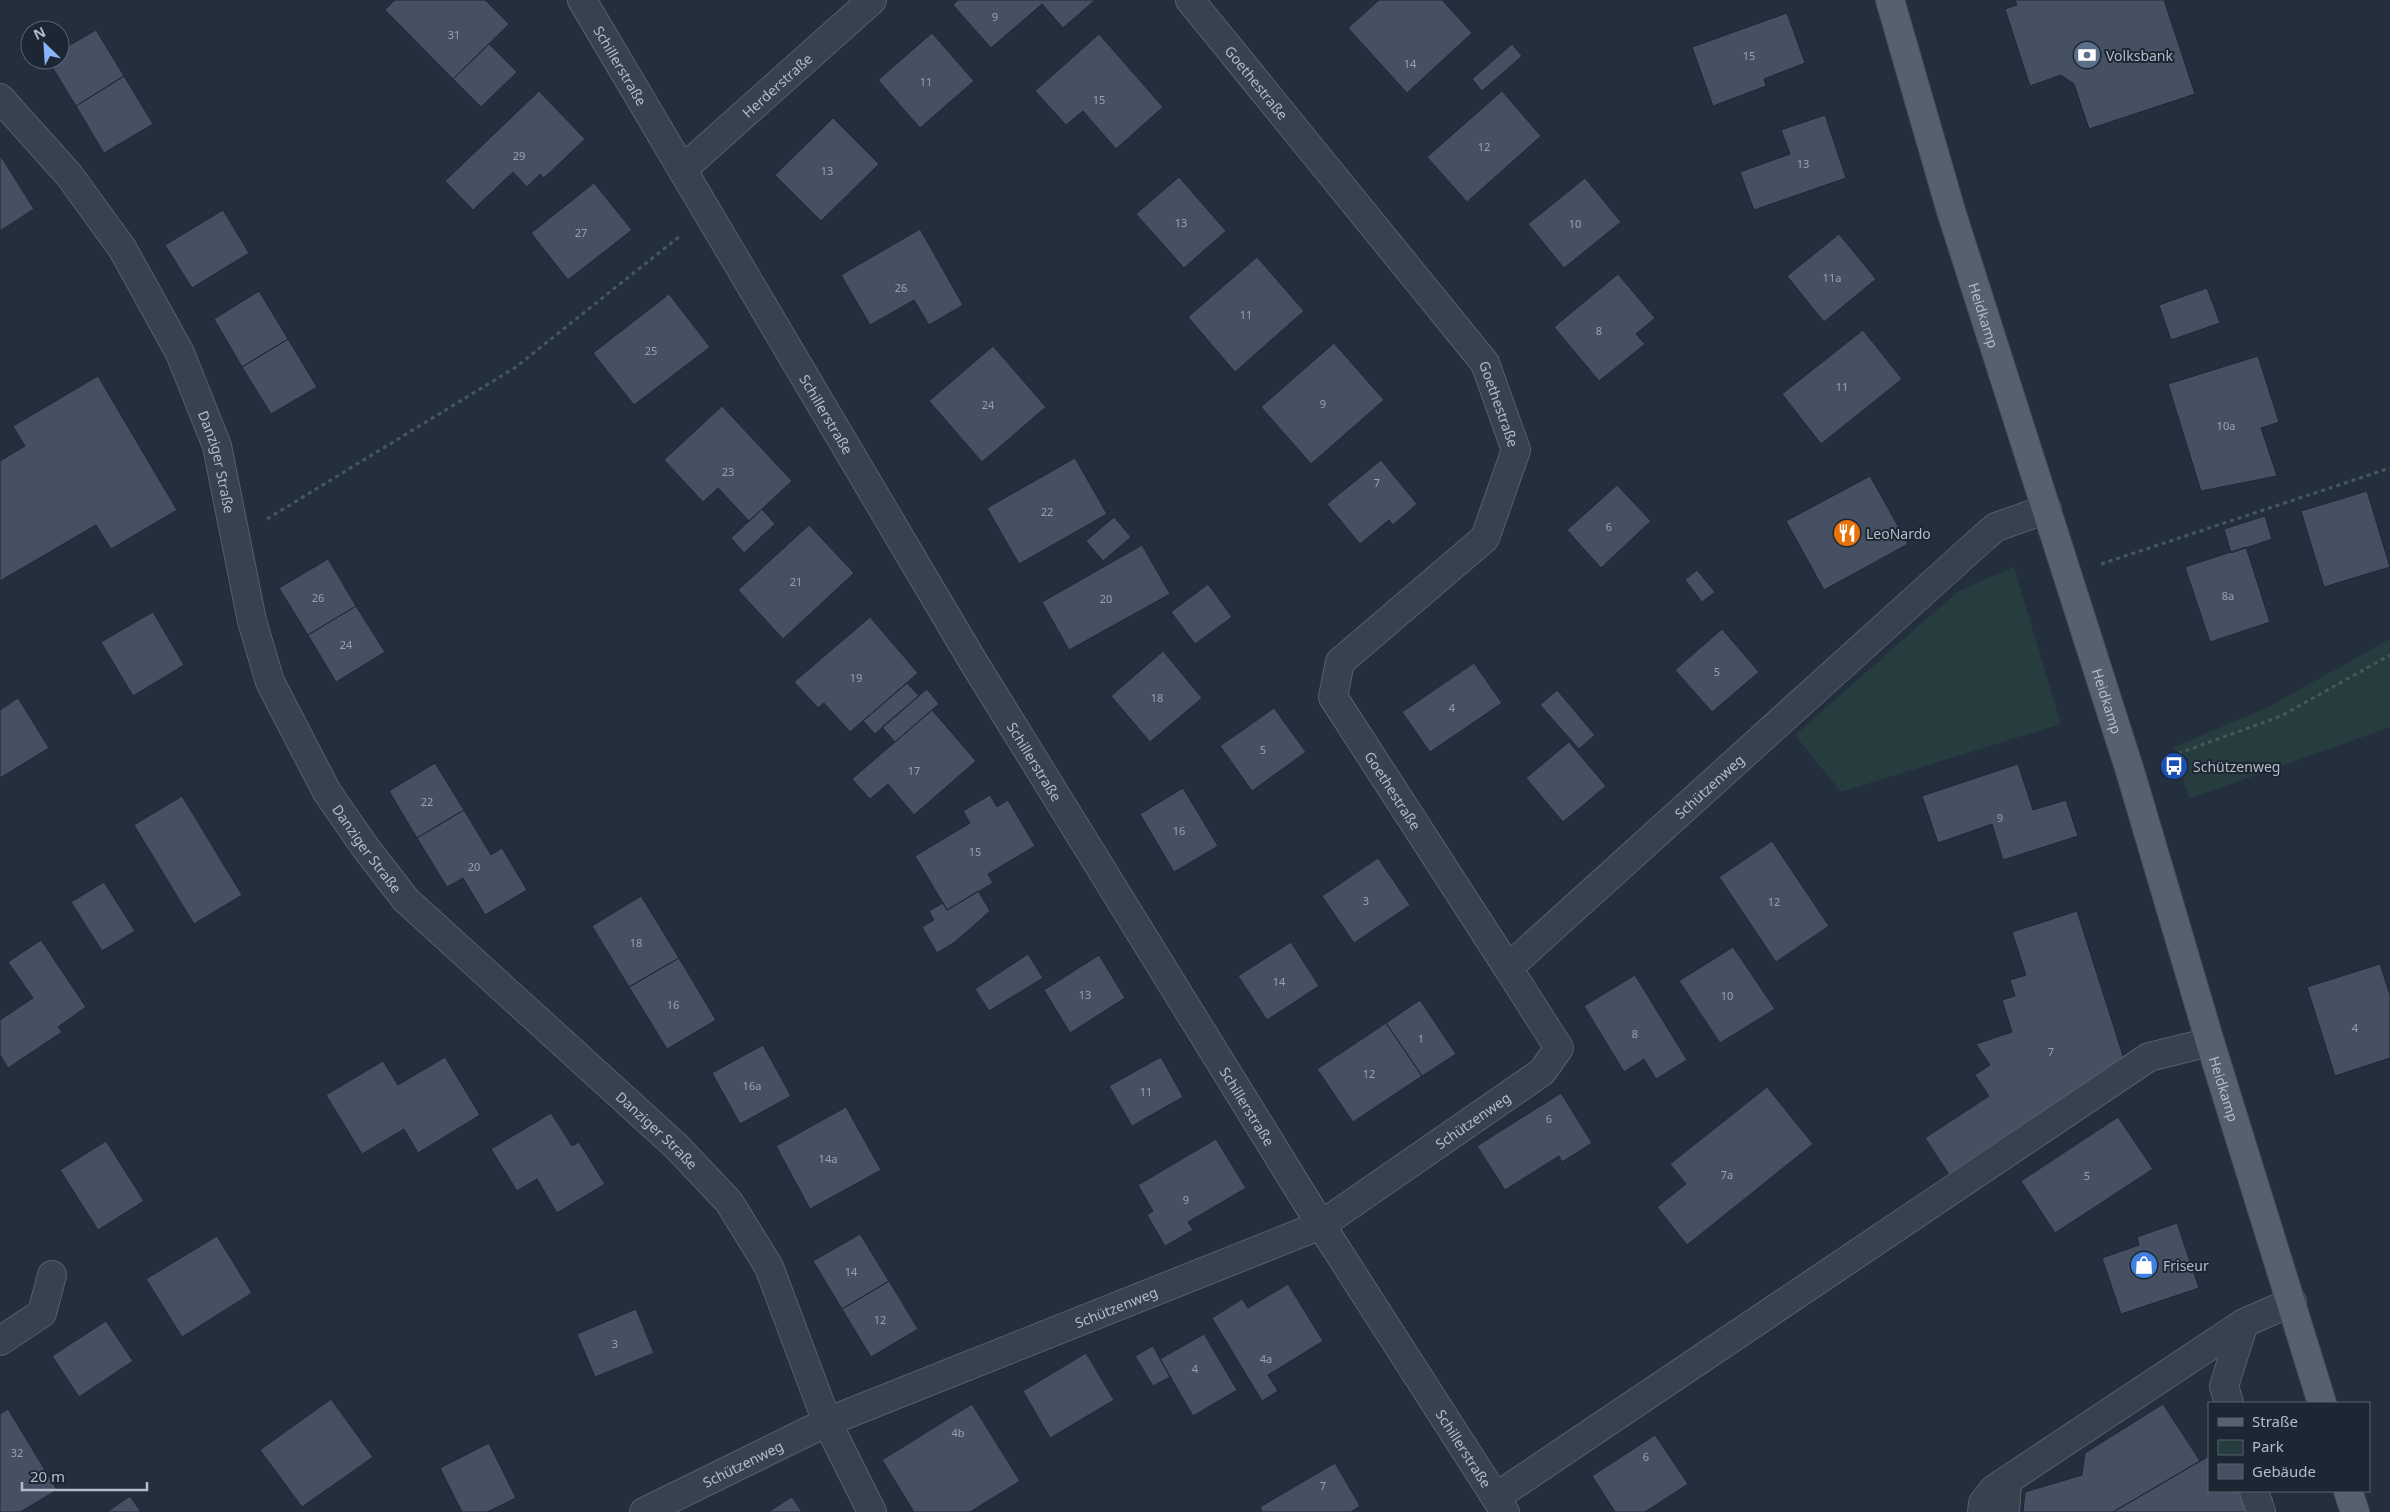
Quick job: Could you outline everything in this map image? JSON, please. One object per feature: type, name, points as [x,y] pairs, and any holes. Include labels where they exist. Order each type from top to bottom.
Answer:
[{"type":"main road","name":"Heidkamp","points":[[1890,0],[1951,211],[2130,771],[2210,1042],[2322,1402]]},
{"type":"main road","points":[[2348,1492],[2355,1512]]},
{"type":"street","name":"Schillerstraße","points":[[582,0],[976,666],[1321,1225],[1500,1505]]},
{"type":"street","name":"Herderstraße","points":[[683,169],[872,0]]},
{"type":"street","name":"Goethestraße","points":[[1190,0],[1485,363],[1516,450],[1485,538],[1340,662],[1333,697],[1508,968]]},
{"type":"street","name":"Danziger Straße","points":[[0,98],[69,175],[122,248],[180,353],[217,446],[252,621],[270,682],[327,792],[364,847],[406,900],[676,1146],[729,1202],[769,1267],[827,1422],[872,1512]]},
{"type":"street","name":"Schützenweg","points":[[644,1512],[827,1422],[1321,1225],[1542,1072],[1559,1048],[1508,968],[1983,538],[1996,528],[2047,508]]},
{"type":"street","points":[[1500,1505],[2149,1057],[2210,1042]]},
{"type":"street","points":[[0,1341],[42,1313],[52,1275]]},
{"type":"street","points":[[1982,1512],[1984,1503],[1994,1490],[2007,1481],[2244,1323],[2292,1302]]},
{"type":"street","points":[[2229,1402],[2224,1386],[2244,1323]]},
{"type":"street","points":[[2005,1512],[2007,1481]]},
{"type":"street","points":[[2254,1492],[2261,1512]]},
{"type":"path","points":[[236,539],[516,367],[708,214]]},
{"type":"path","points":[[2068,575],[2390,468]]},
{"type":"path","points":[[2130,771],[2281,716],[2390,655]]},
{"type":"green space","points":[[2014,567],[2061,724],[1841,792],[1795,735],[1957,592]]},
{"type":"green space","points":[[2390,639],[2390,727],[2189,799],[2174,747],[2268,707]]},
{"type":"building","points":[[395,0],[485,0],[509,24],[453,79],[385,10]]},
{"type":"building","points":[[958,0],[1095,0],[1063,28],[1042,4],[991,48],[953,5]]},
{"type":"building","points":[[1379,0],[1442,0],[1472,33],[1407,93],[1348,28]]},
{"type":"building","points":[[2015,0],[2164,0],[2195,94],[2089,129],[2074,84],[2061,75],[2030,86],[2005,9],[2017,5]]},
{"type":"building","points":[[1787,13],[1805,63],[1764,79],[1766,86],[1713,106],[1692,47]]},
{"type":"building","points":[[96,30],[124,76],[76,106],[54,70],[70,70],[70,45]]},
{"type":"building","points":[[932,33],[974,81],[920,128],[878,80]]},
{"type":"building","points":[[1099,34],[1163,107],[1116,149],[1083,111],[1066,125],[1035,91]]},
{"type":"building","points":[[489,44],[517,72],[481,107],[453,79]]},
{"type":"building","points":[[1512,44],[1522,56],[1482,91],[1472,79]]},
{"type":"building","points":[[124,76],[153,124],[104,153],[76,106]]},
{"type":"building","points":[[539,91],[585,139],[544,178],[540,174],[527,187],[513,172],[473,210],[445,181]]},
{"type":"building","points":[[1502,91],[1541,136],[1467,202],[1427,157]]},
{"type":"building","points":[[1825,115],[1846,178],[1754,210],[1740,172],[1790,154],[1781,130]]},
{"type":"building","points":[[833,118],[879,164],[821,221],[775,175]]},
{"type":"building","points":[[0,155],[34,209],[0,231]]},
{"type":"building","points":[[1179,177],[1226,231],[1184,268],[1136,214]]},
{"type":"building","points":[[1585,178],[1621,222],[1564,268],[1528,224]]},
{"type":"building","points":[[594,183],[632,230],[568,280],[531,233]]},
{"type":"building","points":[[223,210],[249,253],[192,288],[165,245]]},
{"type":"building","points":[[920,229],[963,305],[929,325],[914,300],[870,325],[841,275]]},
{"type":"building","points":[[1839,234],[1876,279],[1824,322],[1787,276]]},
{"type":"building","points":[[1257,257],[1304,311],[1235,372],[1188,317]]},
{"type":"building","points":[[1618,274],[1655,318],[1636,334],[1645,344],[1599,381],[1554,327]]},
{"type":"building","points":[[2207,288],[2220,323],[2171,340],[2159,305]]},
{"type":"building","points":[[259,291],[288,339],[242,367],[214,319]]},
{"type":"building","points":[[669,294],[710,347],[634,405],[593,353]]},
{"type":"building","points":[[1863,330],[1902,379],[1821,444],[1782,394]]},
{"type":"building","points":[[288,339],[317,387],[271,414],[242,367]]},
{"type":"building","points":[[1334,343],[1384,400],[1311,464],[1261,407]]},
{"type":"building","points":[[993,346],[1046,407],[982,462],[929,401]]},
{"type":"building","points":[[2258,356],[2279,422],[2261,428],[2277,476],[2201,491],[2168,384]]},
{"type":"building","points":[[98,376],[177,510],[111,549],[96,525],[0,581],[0,461],[25,446],[13,426]]},
{"type":"building","points":[[722,406],[792,481],[749,521],[718,488],[703,502],[664,460]]},
{"type":"building","points":[[1075,458],[1107,514],[1019,564],[987,508]]},
{"type":"building","points":[[1381,460],[1417,504],[1393,525],[1389,520],[1360,544],[1327,504]]},
{"type":"building","name":"LeoNardo","points":[[1870,476],[1908,544],[1824,590],[1786,521]]},
{"type":"building","points":[[1617,485],[1651,521],[1601,568],[1567,530]]},
{"type":"building","points":[[2367,491],[2390,567],[2324,587],[2301,511]]},
{"type":"building","points":[[762,509],[775,524],[744,553],[731,538]]},
{"type":"building","points":[[2265,516],[2272,539],[2231,553],[2224,529]]},
{"type":"building","points":[[1114,517],[1131,537],[1103,561],[1086,541]]},
{"type":"building","points":[[809,525],[854,573],[783,639],[738,590]]},
{"type":"building","points":[[1142,545],[1170,594],[1069,650],[1042,602]]},
{"type":"building","points":[[2246,547],[2270,622],[2210,642],[2185,567]]},
{"type":"building","points":[[328,559],[356,606],[308,635],[279,588]]},
{"type":"building","points":[[1697,570],[1715,592],[1702,602],[1685,580]]},
{"type":"building","points":[[1208,584],[1232,617],[1195,644],[1171,612]]},
{"type":"building","points":[[356,606],[385,652],[336,682],[308,635]]},
{"type":"building","points":[[153,612],[184,665],[133,696],[101,642]]},
{"type":"building","points":[[870,617],[918,673],[850,732],[824,703],[818,708],[794,682]]},
{"type":"building","points":[[1722,629],[1759,672],[1712,712],[1675,670]]},
{"type":"building","points":[[1163,651],[1202,698],[1150,742],[1111,696]]},
{"type":"building","points":[[1474,663],[1502,703],[1430,752],[1402,712]]},
{"type":"building","points":[[907,683],[919,696],[875,734],[863,721]]},
{"type":"building","points":[[927,689],[939,704],[895,742],[882,727]]},
{"type":"building","points":[[1557,690],[1595,735],[1579,749],[1540,705]]},
{"type":"building","points":[[18,698],[49,748],[0,778],[0,710]]},
{"type":"building","points":[[1274,708],[1306,752],[1252,791],[1220,746]]},
{"type":"building","points":[[932,710],[976,761],[914,815],[888,784],[870,799],[852,779]]},
{"type":"building","points":[[1569,742],[1606,786],[1563,822],[1526,778]]},
{"type":"building","points":[[435,763],[464,810],[417,838],[389,791]]},
{"type":"building","points":[[2018,764],[2033,810],[2066,800],[2078,836],[2003,860],[1992,824],[1938,843],[1922,796]]},
{"type":"building","points":[[1183,788],[1218,846],[1174,872],[1140,814]]},
{"type":"building","points":[[990,795],[997,807],[1008,800],[1035,846],[988,874],[993,883],[947,910],[915,856],[970,823],[963,811]]},
{"type":"building","points":[[182,796],[242,895],[194,924],[134,825]]},
{"type":"building","points":[[464,810],[491,855],[502,848],[527,890],[485,915],[463,878],[447,887],[417,838]]},
{"type":"building","points":[[1772,841],[1829,926],[1776,962],[1719,877]]},
{"type":"building","points":[[1378,858],[1410,905],[1354,943],[1322,896]]},
{"type":"building","points":[[104,882],[135,931],[102,951],[71,902]]},
{"type":"building","points":[[978,891],[990,911],[955,942],[937,953],[922,927],[934,920],[929,911],[943,903],[947,910]]},
{"type":"building","points":[[641,896],[679,958],[629,987],[592,926]]},
{"type":"building","points":[[2077,911],[2124,1059],[1954,1182],[1925,1138],[1989,1096],[1975,1075],[1990,1065],[1976,1044],[2012,1032],[2002,1000],[2015,996],[2010,980],[2026,975],[2012,932]]},
{"type":"building","points":[[41,940],[86,1007],[58,1027],[62,1032],[8,1068],[0,1055],[0,1020],[33,998],[8,962]]},
{"type":"building","points":[[1291,942],[1319,986],[1267,1020],[1238,976]]},
{"type":"building","points":[[1733,947],[1775,1009],[1720,1043],[1679,981]]},
{"type":"building","points":[[1028,954],[1043,978],[989,1011],[975,989]]},
{"type":"building","points":[[1099,955],[1125,998],[1070,1033],[1044,990]]},
{"type":"building","points":[[679,958],[716,1020],[667,1049],[629,987]]},
{"type":"building","points":[[2380,964],[2390,995],[2390,1058],[2335,1076],[2307,987]]},
{"type":"building","points":[[1635,975],[1687,1060],[1656,1079],[1644,1059],[1624,1072],[1584,1006]]},
{"type":"building","points":[[1420,1000],[1456,1054],[1422,1076],[1386,1023]]},
{"type":"building","points":[[1386,1023],[1422,1076],[1353,1122],[1317,1069]]},
{"type":"building","points":[[763,1045],[791,1096],[740,1124],[712,1073]]},
{"type":"building","points":[[445,1057],[480,1115],[418,1153],[404,1129],[362,1154],[326,1095],[383,1061],[398,1085]]},
{"type":"building","points":[[1161,1057],[1183,1097],[1132,1126],[1109,1086]]},
{"type":"building","points":[[1767,1087],[1813,1144],[1687,1245],[1657,1207],[1686,1184],[1670,1164]]},
{"type":"building","points":[[1561,1093],[1592,1143],[1562,1162],[1559,1156],[1505,1190],[1477,1146]]},
{"type":"building","points":[[846,1107],[881,1170],[810,1209],[776,1146]]},
{"type":"building","points":[[551,1113],[572,1146],[579,1142],[605,1184],[557,1213],[537,1179],[517,1191],[491,1149]]},
{"type":"building","points":[[2118,1117],[2153,1169],[2055,1233],[2021,1181]]},
{"type":"building","points":[[1216,1139],[1246,1188],[1188,1222],[1193,1230],[1165,1246],[1147,1215],[1153,1211],[1138,1185]]},
{"type":"building","points":[[106,1141],[144,1201],[98,1230],[60,1170]]},
{"type":"building","points":[[2177,1223],[2199,1288],[2121,1314],[2102,1258],[2139,1245],[2137,1237]]},
{"type":"building","points":[[860,1234],[889,1281],[842,1309],[813,1261]]},
{"type":"building","points":[[217,1236],[252,1293],[182,1337],[146,1279]]},
{"type":"building","points":[[889,1281],[918,1329],[871,1357],[842,1309]]},
{"type":"building","points":[[1288,1284],[1323,1341],[1268,1375],[1278,1391],[1262,1401],[1212,1318],[1242,1299],[1248,1308]]},
{"type":"building","points":[[636,1309],[654,1353],[595,1377],[577,1334]]},
{"type":"building","points":[[106,1321],[133,1361],[79,1397],[52,1356]]},
{"type":"building","points":[[1204,1334],[1237,1390],[1193,1416],[1160,1359]]},
{"type":"building","points":[[1153,1346],[1170,1377],[1153,1386],[1135,1356]]},
{"type":"building","points":[[1086,1353],[1114,1400],[1050,1438],[1023,1391]]},
{"type":"building","points":[[331,1399],[373,1457],[302,1507],[260,1450]]},
{"type":"building","points":[[972,1404],[1020,1481],[970,1512],[914,1512],[882,1460]]},
{"type":"building","points":[[2163,1404],[2200,1461],[2113,1512],[2023,1512],[2025,1492],[2082,1475],[2085,1453]]},
{"type":"building","points":[[8,1409],[57,1490],[20,1512],[0,1512],[0,1414]]},
{"type":"building","points":[[1655,1435],[1688,1484],[1645,1512],[1615,1512],[1592,1476]]},
{"type":"building","points":[[489,1443],[516,1498],[487,1512],[462,1512],[440,1468]]},
{"type":"building","points":[[2208,1457],[2208,1492],[2269,1492],[2273,1497],[2275,1512],[2113,1512]]},
{"type":"building","points":[[1335,1463],[1360,1506],[1351,1512],[1262,1512],[1260,1507]]},
{"type":"building","points":[[130,1496],[141,1512],[107,1512]]},
{"type":"building","points":[[792,1497],[802,1512],[768,1512]]},
{"type":"place","name":"Volksbank","points":[[2087,55]]},
{"type":"place","name":"LeoNardo","points":[[1847,533]]},
{"type":"place","name":"Schützenweg","points":[[2174,766]]},
{"type":"place","name":"Friseur","points":[[2144,1265]]}]
